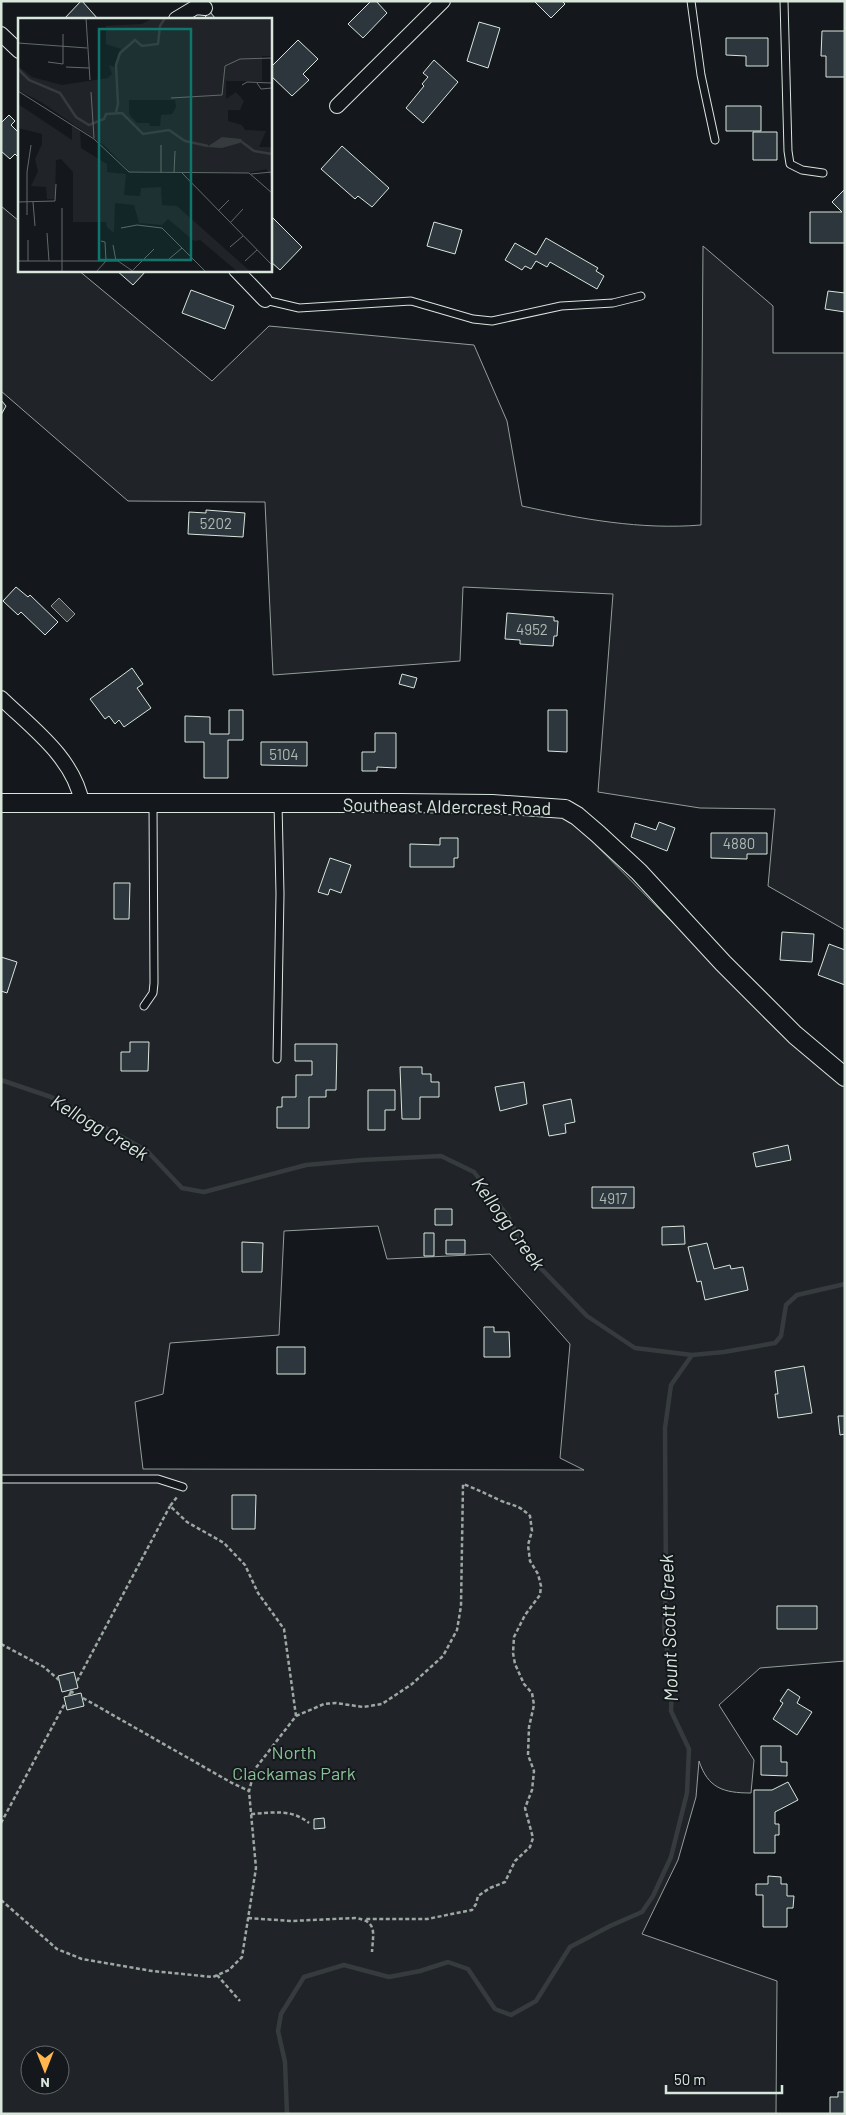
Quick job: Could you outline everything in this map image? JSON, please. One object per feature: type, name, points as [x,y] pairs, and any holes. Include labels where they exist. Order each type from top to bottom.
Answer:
[{"type":"street","points":[[337,106],[443,1]]},
{"type":"street","points":[[178,18],[196,7],[205,8]]},
{"type":"street","points":[[1,34],[18,50]]},
{"type":"street","points":[[237,271],[265,300]]},
{"type":"street","points":[[1,698],[60,755],[71,771],[80,792],[82,803]]},
{"type":"street","name":"Southeast Aldercrest Road","points":[[1,803],[492,804],[565,809],[577,816],[639,872],[717,956],[795,1035],[845,1077]]},
{"type":"lane","points":[[691,1],[701,75],[715,140]]},
{"type":"lane","points":[[784,1],[788,151],[790,164],[802,170],[823,172]]},
{"type":"lane","points":[[265,300],[299,308],[411,302],[473,319],[492,321],[561,306],[613,303],[641,296]]},
{"type":"lane","points":[[144,1006],[153,993],[154,983],[153,803]]},
{"type":"lane","points":[[277,1059],[280,894],[278,803]]},
{"type":"lane","points":[[1,1479],[158,1479],[183,1487]]},
{"type":"path","points":[[1,1900],[57,1949],[82,1960],[152,1971],[213,1977],[229,1970],[242,1957],[248,1918],[256,1868],[249,1791],[255,1769],[296,1716],[324,1704],[336,1703],[364,1707],[382,1704],[412,1684],[443,1656],[457,1630],[461,1606],[463,1484],[502,1501],[514,1504],[530,1516],[532,1531],[528,1545],[530,1561],[538,1574],[541,1586],[540,1595],[525,1615],[514,1636],[513,1653],[515,1664],[524,1684],[532,1693],[534,1705],[529,1727],[528,1755],[534,1771],[532,1790],[525,1808],[526,1817],[532,1830],[530,1847],[515,1861],[505,1882],[490,1888],[478,1896],[472,1910],[427,1919],[355,1918],[290,1921],[248,1918]]},
{"type":"path","points":[[77,1682],[170,1506],[183,1487]]},
{"type":"path","points":[[170,1506],[187,1522],[224,1543],[245,1565],[258,1593],[284,1629],[296,1716]]},
{"type":"path","points":[[1,1644],[44,1667],[59,1680]]},
{"type":"path","points":[[69,1696],[71,1691],[76,1694]]},
{"type":"path","points":[[83,1698],[249,1791]]},
{"type":"path","points":[[1,1823],[65,1703]]},
{"type":"path","points":[[250,1814],[287,1812],[299,1815],[308,1823]]},
{"type":"path","points":[[364,1919],[371,1924],[373,1930],[372,1952]]},
{"type":"path","points":[[217,1976],[240,2000]]},
{"type":"green space","points":[[1,206],[18,220],[18,271],[79,271],[212,381],[269,326],[474,345],[507,421],[522,506],[566,515],[634,525],[701,525],[703,246],[773,306],[773,353],[845,353],[845,930],[768,886],[775,809],[700,808],[598,792],[613,594],[463,587],[460,661],[273,675],[265,502],[128,501],[1,391]]},
{"type":"green space","name":"North Clackamas Park","points":[[1,808],[547,812],[571,820],[792,1043],[845,1082],[845,1661],[760,1668],[719,1705],[754,1760],[751,1793],[732,1792],[718,1787],[707,1777],[699,1761],[696,1797],[678,1860],[642,1934],[777,1981],[776,2114],[1,2114]],"holes":[[[378,1226],[387,1259],[490,1254],[570,1344],[560,1458],[584,1470],[143,1469],[135,1402],[163,1394],[170,1343],[279,1335],[284,1231]]]},
{"type":"shaded area","points":[[59,598],[75,614],[67,622],[51,606]]},
{"type":"building","points":[[82,1],[97,18],[65,18]]},
{"type":"building","points":[[371,1],[376,1],[387,13],[363,38],[348,24]]},
{"type":"building","points":[[534,1],[562,1],[565,4],[551,18]]},
{"type":"building","points":[[210,12],[215,18],[204,18]]},
{"type":"building","points":[[479,22],[500,28],[488,68],[467,61]]},
{"type":"building","points":[[822,31],[845,31],[845,77],[826,77],[826,56],[821,56]]},
{"type":"building","points":[[726,38],[768,38],[768,66],[746,66],[746,56],[726,55]]},
{"type":"building","points":[[298,40],[318,59],[303,74],[309,80],[292,96],[271,76],[271,67]]},
{"type":"building","points":[[434,60],[458,82],[423,123],[406,108],[424,86],[422,84],[428,77],[423,73]]},
{"type":"building","points":[[726,106],[761,106],[761,131],[726,131]]},
{"type":"building","points":[[9,115],[15,121],[11,125],[18,132],[18,157],[15,154],[10,159],[1,151],[1,123]]},
{"type":"building","points":[[753,132],[777,132],[777,160],[753,160]]},
{"type":"building","points":[[342,146],[389,188],[372,207],[358,196],[355,199],[321,169]]},
{"type":"building","points":[[845,189],[845,243],[810,243],[810,212],[842,212],[832,202]]},
{"type":"building","points":[[271,216],[302,247],[280,270],[271,262]]},
{"type":"building","points":[[434,222],[462,230],[455,254],[427,246]]},
{"type":"building","points":[[546,238],[598,268],[596,271],[604,276],[597,289],[550,262],[547,267],[536,261],[531,269],[525,266],[522,270],[505,260],[515,243],[536,255]]},
{"type":"building","points":[[117,271],[146,271],[133,285]]},
{"type":"building","points":[[191,290],[234,306],[225,329],[182,313]]},
{"type":"building","points":[[828,291],[845,293],[845,312],[825,309]]},
{"type":"building","points":[[1,400],[6,406],[1,415]]},
{"type":"building","points":[[206,510],[245,513],[243,537],[188,534],[189,512],[206,513]]},
{"type":"building","points":[[16,587],[28,597],[30,595],[58,622],[45,635],[21,612],[18,615],[3,601]]},
{"type":"building","points":[[507,613],[554,617],[554,621],[558,621],[557,636],[554,636],[553,646],[520,644],[520,640],[505,639]]},
{"type":"building","points":[[132,668],[143,684],[137,688],[151,708],[124,727],[119,720],[115,724],[109,716],[105,719],[90,699]]},
{"type":"building","points":[[402,674],[417,678],[414,688],[399,684]]},
{"type":"building","points":[[229,710],[243,710],[243,740],[228,740],[228,778],[204,778],[204,742],[185,742],[185,716],[210,717],[210,734],[229,734]]},
{"type":"building","points":[[548,710],[567,710],[567,752],[548,751]]},
{"type":"building","points":[[375,733],[396,733],[396,768],[377,767],[377,771],[362,771],[362,752],[375,752]]},
{"type":"building","points":[[261,742],[307,742],[307,766],[261,765]]},
{"type":"building","points":[[659,822],[675,828],[667,851],[631,837],[635,823],[656,830]]},
{"type":"building","points":[[711,833],[767,833],[767,854],[747,854],[747,859],[711,858]]},
{"type":"building","points":[[440,838],[458,838],[458,858],[454,858],[454,867],[410,867],[410,844],[440,845]]},
{"type":"building","points":[[330,858],[351,865],[341,893],[330,889],[328,895],[318,892]]},
{"type":"building","points":[[114,883],[130,883],[129,919],[114,919]]},
{"type":"building","points":[[782,932],[814,934],[812,962],[780,960]]},
{"type":"building","points":[[829,944],[845,950],[845,985],[818,975]]},
{"type":"building","points":[[1,957],[17,962],[7,993],[1,991]]},
{"type":"building","points":[[130,1042],[149,1042],[148,1071],[121,1071],[121,1052],[130,1052]]},
{"type":"building","points":[[295,1044],[337,1044],[336,1090],[326,1090],[326,1097],[309,1097],[309,1128],[277,1128],[277,1107],[282,1107],[282,1097],[296,1097],[296,1075],[312,1075],[312,1061],[295,1061]]},
{"type":"building","points":[[400,1067],[422,1067],[422,1074],[431,1074],[431,1082],[439,1082],[439,1097],[420,1097],[420,1119],[402,1119]]},
{"type":"building","points":[[524,1082],[527,1104],[500,1111],[495,1087]]},
{"type":"building","points":[[368,1090],[395,1090],[395,1110],[385,1110],[385,1130],[368,1130]]},
{"type":"building","points":[[571,1099],[575,1122],[565,1124],[566,1133],[549,1136],[543,1105]]},
{"type":"building","points":[[788,1145],[791,1160],[756,1167],[753,1153]]},
{"type":"building","points":[[592,1187],[634,1187],[634,1208],[592,1208]]},
{"type":"building","points":[[435,1209],[452,1209],[452,1225],[435,1225]]},
{"type":"building","points":[[684,1226],[685,1244],[662,1245],[662,1227]]},
{"type":"building","points":[[424,1233],[434,1233],[434,1256],[424,1256]]},
{"type":"building","points":[[446,1240],[465,1240],[465,1254],[446,1254]]},
{"type":"building","points":[[242,1242],[263,1243],[262,1272],[242,1272]]},
{"type":"building","points":[[707,1243],[714,1269],[730,1265],[731,1269],[743,1267],[748,1290],[705,1300],[701,1281],[697,1282],[688,1247]]},
{"type":"building","points":[[484,1327],[494,1327],[494,1332],[509,1332],[510,1357],[484,1357]]},
{"type":"building","points":[[277,1347],[305,1347],[305,1374],[277,1374]]},
{"type":"building","points":[[804,1366],[812,1413],[778,1418],[775,1394],[778,1394],[775,1371]]},
{"type":"building","points":[[838,1416],[845,1416],[845,1434],[840,1435]]},
{"type":"building","points":[[232,1495],[256,1495],[255,1529],[232,1529]]},
{"type":"building","points":[[777,1606],[817,1606],[817,1629],[777,1629]]},
{"type":"building","points":[[74,1672],[78,1688],[62,1692],[58,1676]]},
{"type":"building","points":[[788,1689],[800,1697],[797,1703],[812,1712],[797,1735],[773,1719],[783,1703],[780,1701]]},
{"type":"building","points":[[81,1693],[84,1706],[67,1710],[64,1697]]},
{"type":"building","points":[[761,1746],[781,1746],[781,1762],[787,1762],[787,1776],[761,1775]]},
{"type":"building","points":[[788,1782],[798,1800],[775,1812],[775,1824],[779,1824],[779,1835],[775,1835],[775,1853],[754,1853],[754,1790],[772,1790]]},
{"type":"building","points":[[324,1818],[325,1828],[314,1829],[314,1819]]},
{"type":"building","points":[[768,1876],[781,1877],[781,1884],[787,1884],[787,1896],[794,1896],[793,1908],[787,1908],[787,1927],[763,1927],[763,1895],[756,1895],[756,1884],[768,1884]]},
{"type":"building","points":[[838,2092],[845,2092],[845,2114],[830,2114],[830,2097],[838,2097]]},
{"type":"waterway","name":"Kellogg Creek","points":[[1,1080],[51,1097],[147,1151],[182,1188],[204,1192],[306,1165],[441,1156],[474,1172],[507,1215],[528,1255],[587,1316],[635,1348],[692,1355],[724,1352],[775,1343],[781,1336],[786,1305],[797,1295],[845,1284]]},
{"type":"waterway","name":"Mount Scott Creek","points":[[287,2114],[285,2062],[278,2031],[281,2014],[304,1977],[344,1965],[389,1977],[420,1971],[448,1962],[468,1969],[495,2009],[511,2015],[536,2001],[570,1947],[642,1912],[653,1896],[671,1857],[687,1793],[689,1749],[671,1711],[672,1687],[664,1627],[666,1590],[665,1428],[671,1385],[692,1355]]}]
